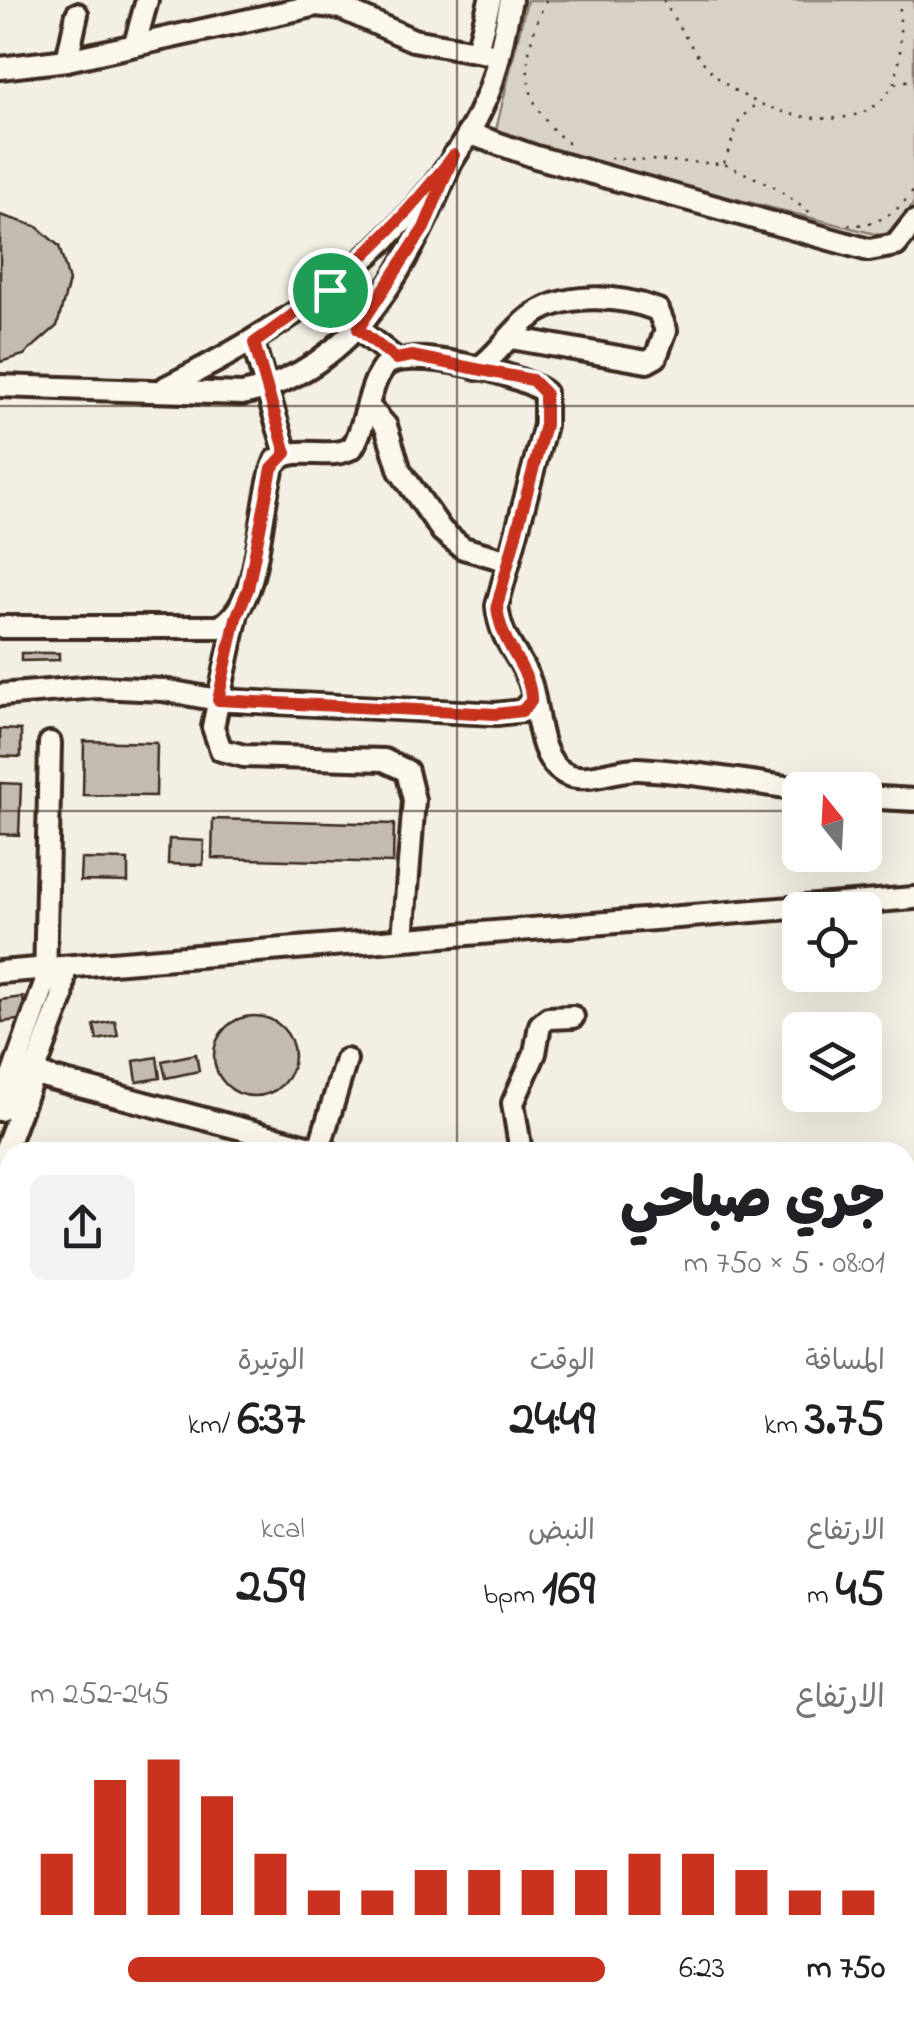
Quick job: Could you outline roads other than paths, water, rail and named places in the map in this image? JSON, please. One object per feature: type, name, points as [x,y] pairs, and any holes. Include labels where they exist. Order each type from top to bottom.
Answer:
[{"type":"street","points":[[135,44],[147,0]]},
{"type":"street","points":[[477,50],[490,0]]},
{"type":"street","points":[[164,388],[254,343],[330,290],[406,216],[454,155],[488,94],[512,0]]},
{"type":"street","points":[[0,68],[67,60],[317,5],[340,8],[413,40],[498,55]]},
{"type":"street","points":[[67,60],[78,14]]},
{"type":"street","points":[[468,134],[536,157],[869,250],[896,245],[913,223]]},
{"type":"street","points":[[0,386],[164,388],[242,394],[270,388],[312,369],[358,329],[424,228],[454,155]]},
{"type":"street","points":[[478,369],[532,315],[550,306],[593,298],[658,310],[666,330],[656,358],[647,362],[511,338]]},
{"type":"street","points":[[358,329],[396,359]]},
{"type":"street","points":[[254,343],[286,453]]},
{"type":"street","points":[[402,939],[414,800],[408,771],[384,760],[229,754],[218,744],[213,727],[236,618],[248,589],[272,468],[286,453],[334,454],[352,448],[384,368],[396,359],[412,356],[532,380],[545,393],[545,425],[497,606],[500,632],[528,678],[531,701],[551,760],[564,774],[588,777],[638,769],[782,787]]},
{"type":"street","points":[[369,408],[386,426],[400,471],[442,531],[464,548],[510,561]]},
{"type":"street","points":[[0,627],[219,626],[236,618]]},
{"type":"street","points":[[0,695],[96,687],[163,690],[218,700],[496,714],[522,711],[531,701]]},
{"type":"street","points":[[5,1142],[22,1062],[55,968],[50,744]]},
{"type":"street","points":[[882,798],[914,800]]},
{"type":"street","points":[[0,972],[914,898]]},
{"type":"street","points":[[519,1142],[513,1103],[536,1054],[540,1025],[548,1018],[572,1017]]},
{"type":"street","points":[[326,1142],[346,1060]]},
{"type":"street","points":[[0,1110],[22,1062]]},
{"type":"street","points":[[22,1062],[293,1142]]}]
